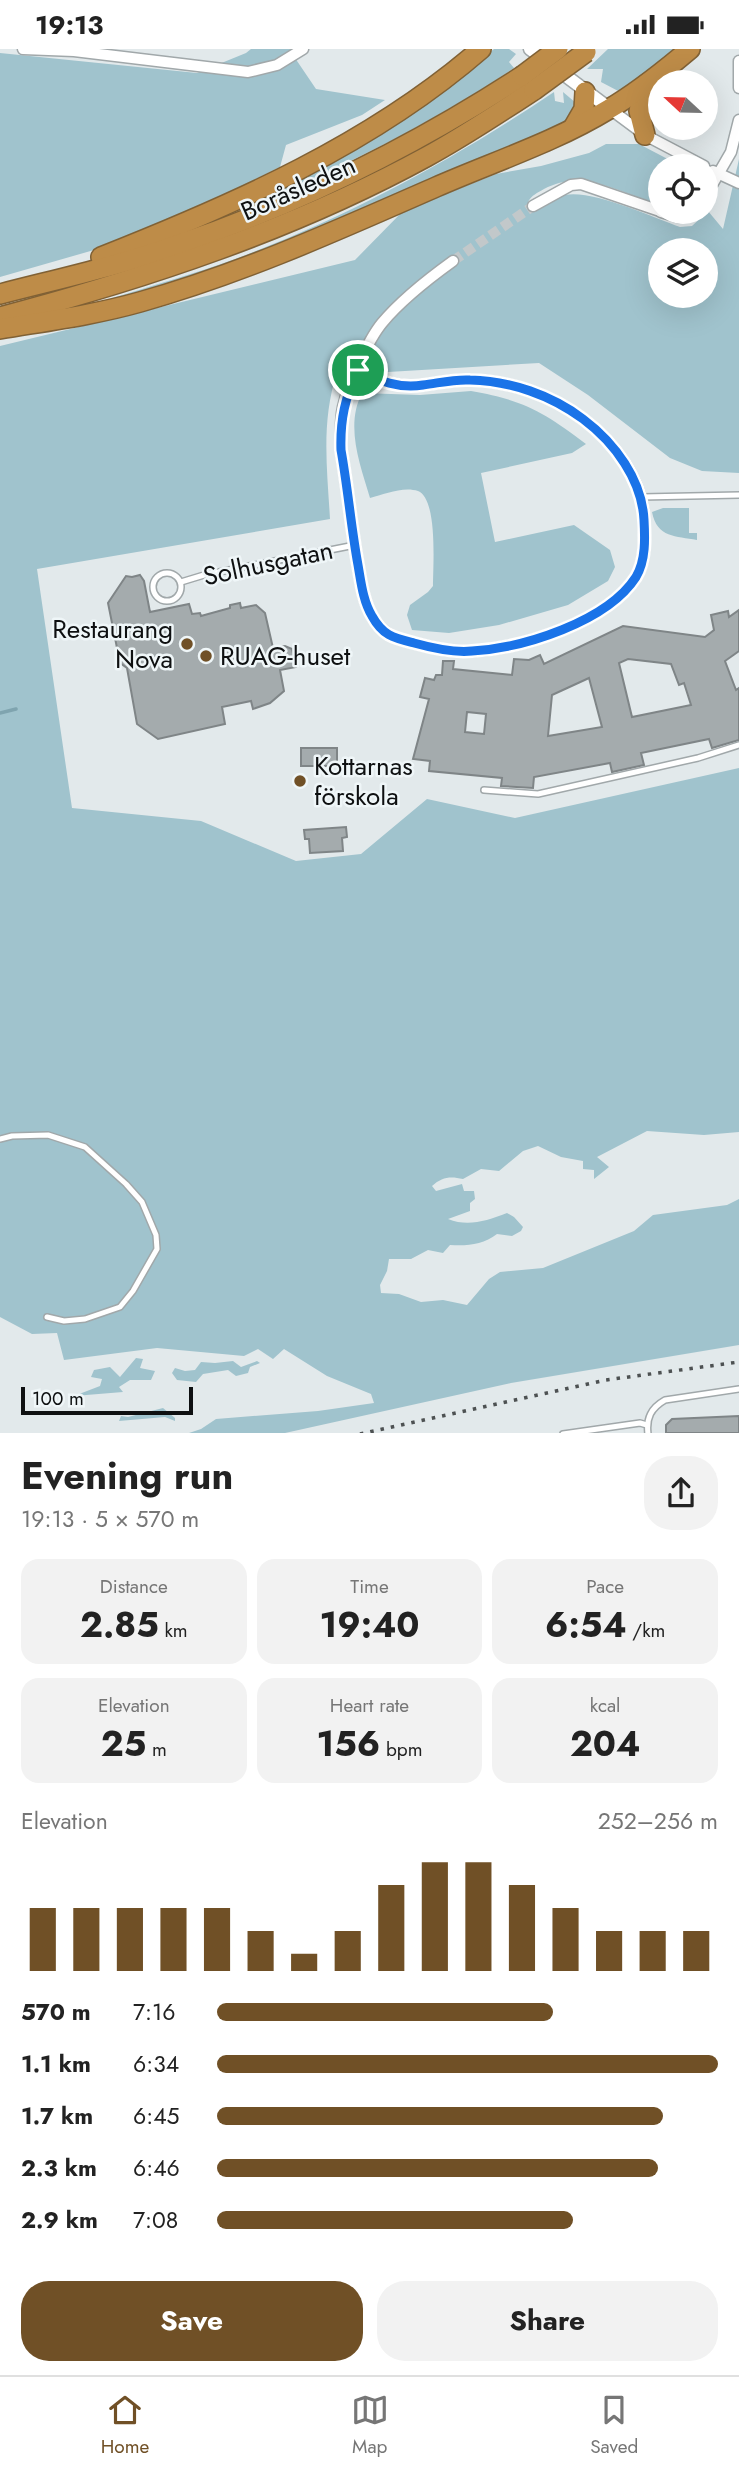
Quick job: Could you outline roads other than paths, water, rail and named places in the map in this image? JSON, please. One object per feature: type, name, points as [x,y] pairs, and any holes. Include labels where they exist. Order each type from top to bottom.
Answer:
[{"type":"highway","points":[[22,289],[190,219],[336,150],[433,89],[481,49]]},
{"type":"highway","name":"Boråsleden","points":[[0,317],[177,265],[310,213],[426,157],[528,83],[558,49]]},
{"type":"highway","points":[[664,70],[690,49]]},
{"type":"highway","name":"Boråsleden","points":[[0,294],[172,247],[304,196],[412,144],[588,50]]},
{"type":"highway","points":[[0,329],[85,316],[247,268],[572,129],[610,109],[648,83]]},
{"type":"highway","points":[[645,135],[639,111],[648,83]]},
{"type":"highway","points":[[572,129],[584,109],[585,92]]},
{"type":"street","points":[[23,49],[74,51],[248,72],[278,65],[303,49]]},
{"type":"street","points":[[530,49],[645,135],[681,154]]},
{"type":"street","points":[[739,61],[739,88]]},
{"type":"street","points":[[718,172],[731,152],[739,120]]},
{"type":"street","points":[[718,173],[739,183]]},
{"type":"street","points":[[533,206],[571,185],[581,184],[648,208]]},
{"type":"street","name":"Solhusgatan","points":[[358,370],[385,383],[403,386],[469,379],[527,389],[583,419],[607,440],[631,474],[642,497],[645,534],[642,563],[626,589],[590,617],[558,631],[526,642],[471,652],[425,646],[389,637],[372,617],[366,604],[355,545],[340,430],[343,405],[371,339],[382,323],[453,261]]},
{"type":"lane","points":[[642,497],[739,495]]},
{"type":"lane","name":"Solhusgatan","points":[[181,582],[355,545]]},
{"type":"lane","name":"Solhusgatan","points":[[162,573],[173,574],[181,582],[181,593],[173,601],[162,600],[154,593],[154,581],[162,573]]},
{"type":"lane","points":[[485,790],[538,794],[672,764],[739,745]]},
{"type":"lane","points":[[0,1139],[48,1135],[85,1147],[142,1202],[156,1235],[157,1248],[133,1291],[120,1307],[85,1319],[64,1321],[47,1317]]},
{"type":"lane","points":[[649,1433],[648,1417],[657,1405],[665,1400],[739,1389]]},
{"type":"lane","points":[[563,1433],[640,1423],[647,1425]]},
{"type":"waterway","points":[[0,713],[16,709]]},
{"type":"tunnel","points":[[453,261],[533,206]]},
{"type":"railway","points":[[365,1433],[606,1380],[739,1362]]},
{"type":"place","name":"Restaurang Nova","points":[[187,644]]},
{"type":"place","name":"RUAG-huset","points":[[206,656]]},
{"type":"place","name":"Kottarnas förskola","points":[[300,781]]}]
